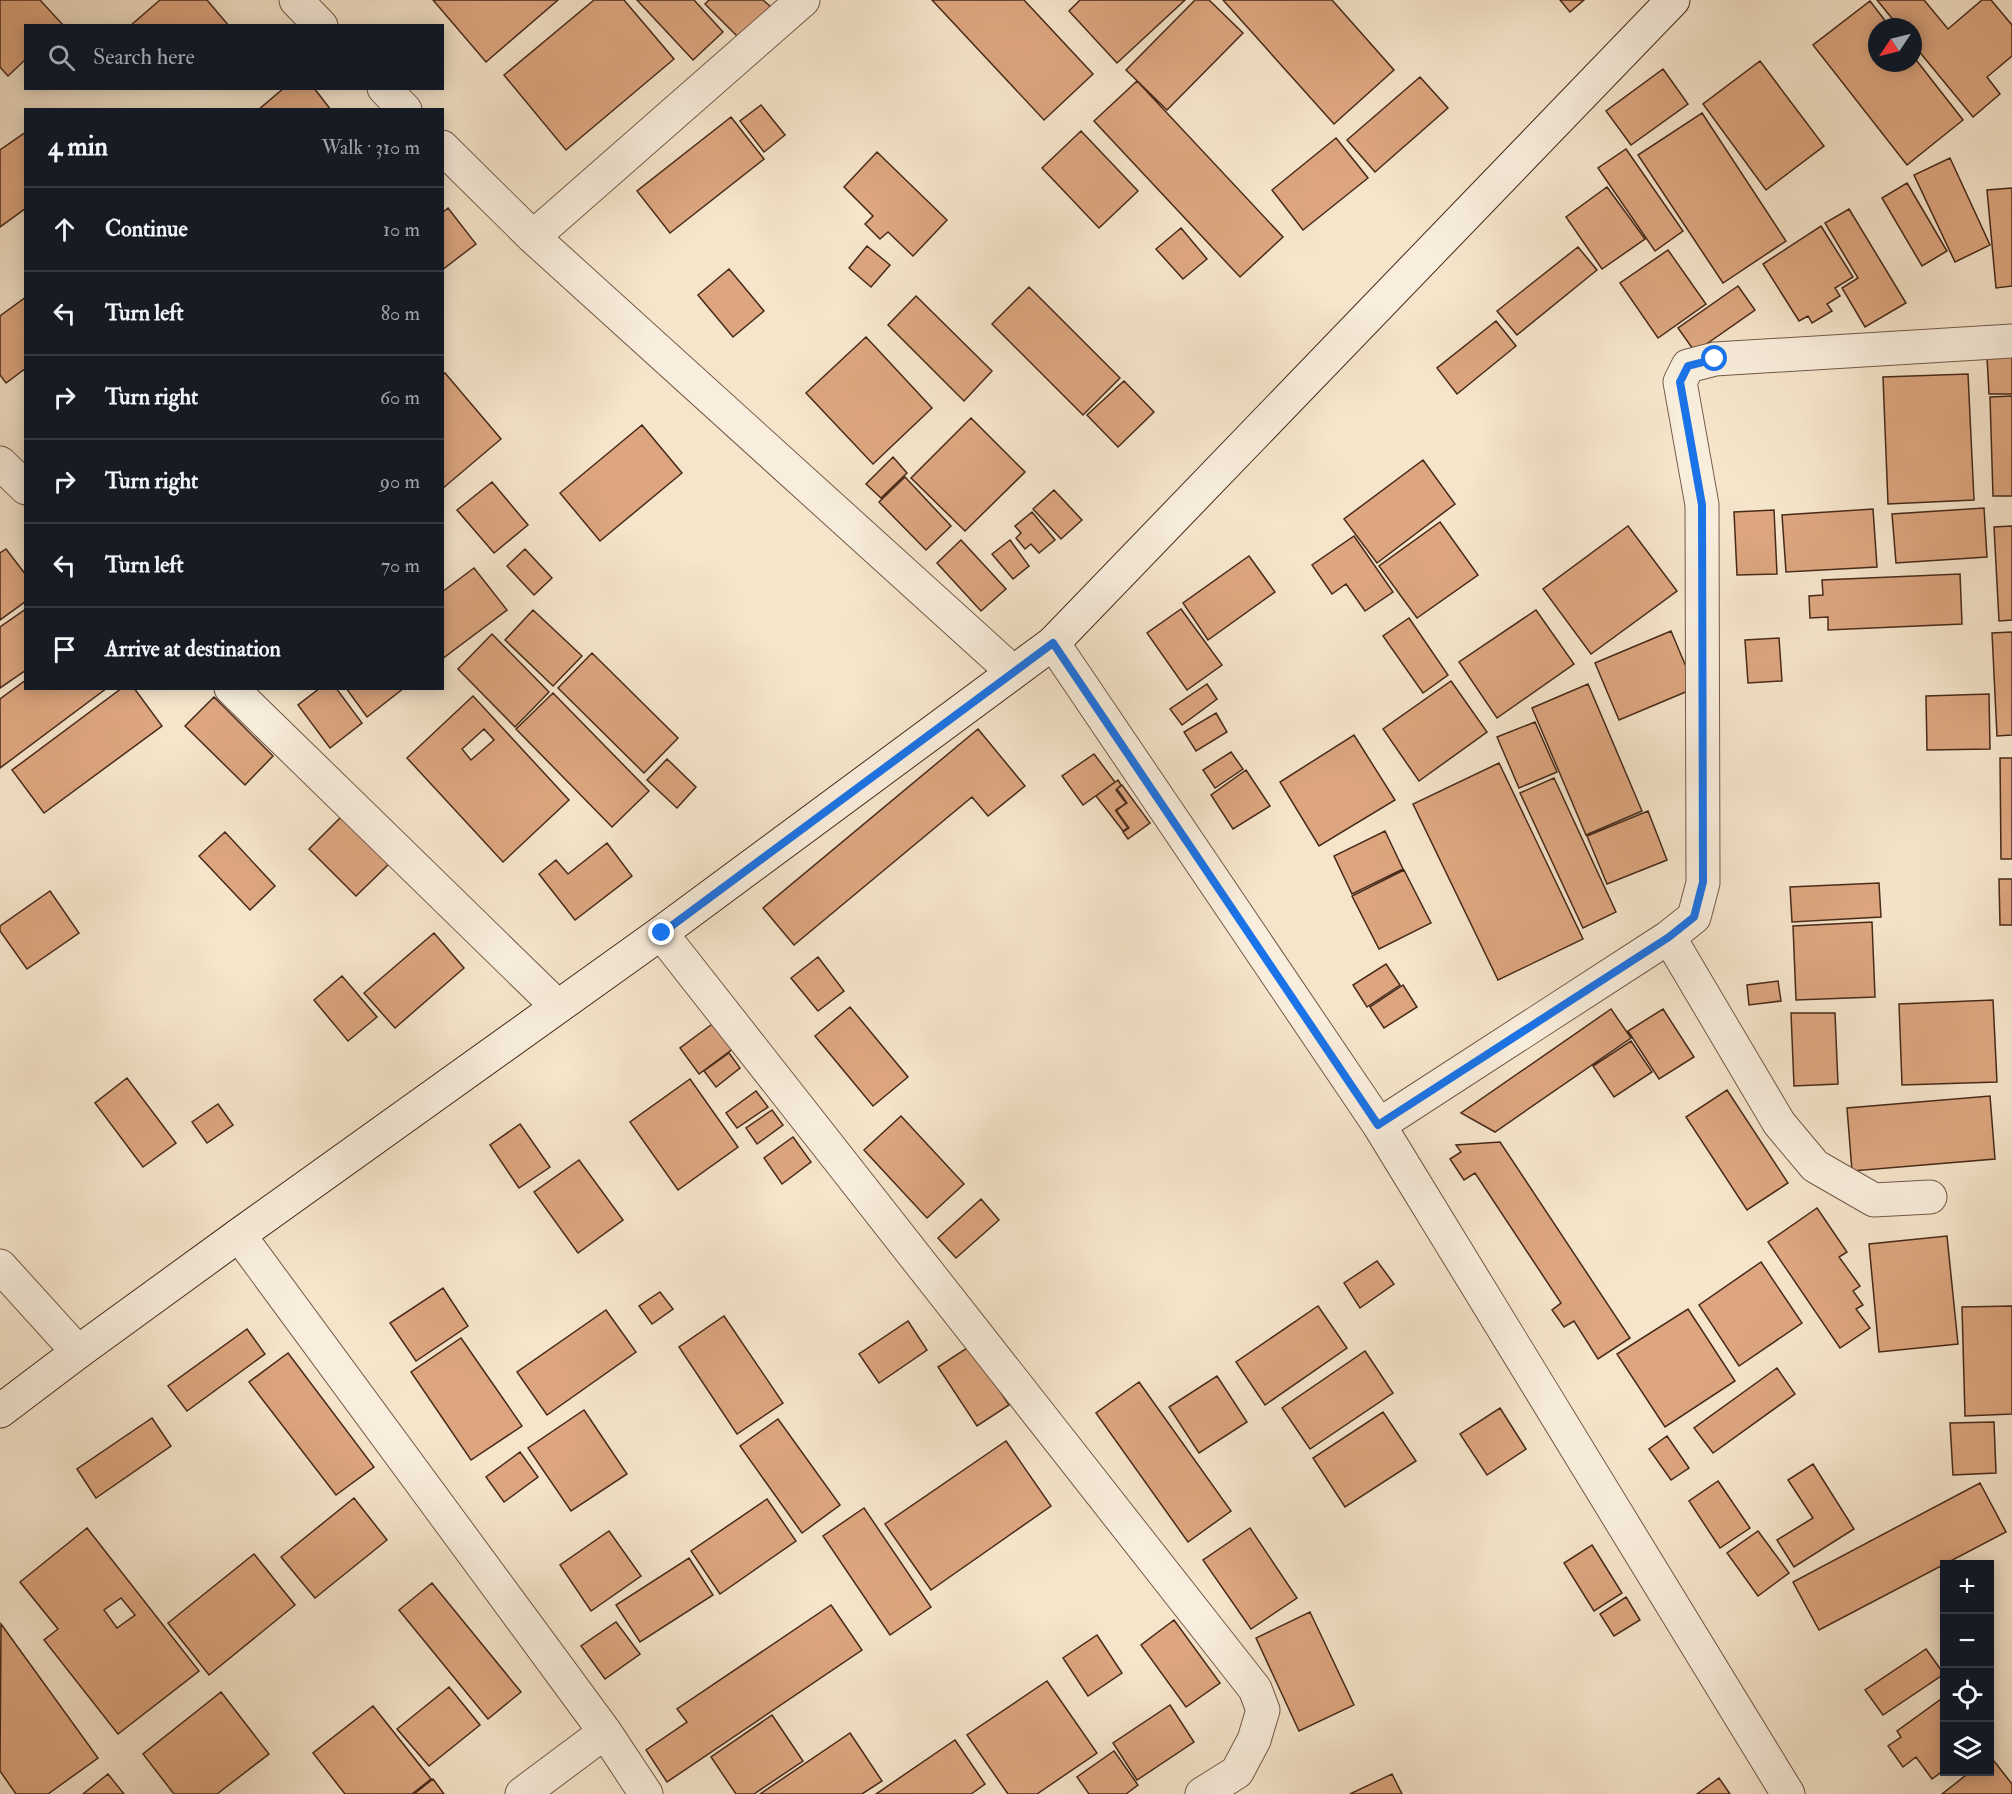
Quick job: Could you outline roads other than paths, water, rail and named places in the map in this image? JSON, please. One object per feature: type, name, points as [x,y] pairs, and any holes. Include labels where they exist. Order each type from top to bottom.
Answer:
[{"type":"street","points":[[296,0],[319,24]]},
{"type":"street","points":[[533,237],[803,0]]},
{"type":"street","points":[[0,1411],[239,1235],[662,933],[1053,643],[1673,0]]},
{"type":"street","points":[[386,90],[403,108]]},
{"type":"street","points":[[444,149],[533,237],[1013,672]]},
{"type":"street","points":[[1378,1125],[1669,937],[1694,917],[1703,882],[1702,505],[1680,382],[1688,366],[1715,359],[2012,341]]},
{"type":"street","points":[[0,463],[24,486]]},
{"type":"street","points":[[1053,643],[1378,1125],[1788,1794]]},
{"type":"street","points":[[233,690],[557,1006]]},
{"type":"street","points":[[662,933],[1255,1689],[1263,1710],[1254,1740],[1237,1772],[1202,1794]]},
{"type":"street","points":[[1669,937],[1779,1123],[1815,1166],[1874,1200],[1930,1197]]},
{"type":"street","points":[[239,1235],[605,1732],[646,1794]]},
{"type":"street","points":[[0,1266],[78,1352]]},
{"type":"street","points":[[522,1794],[605,1732]]}]
